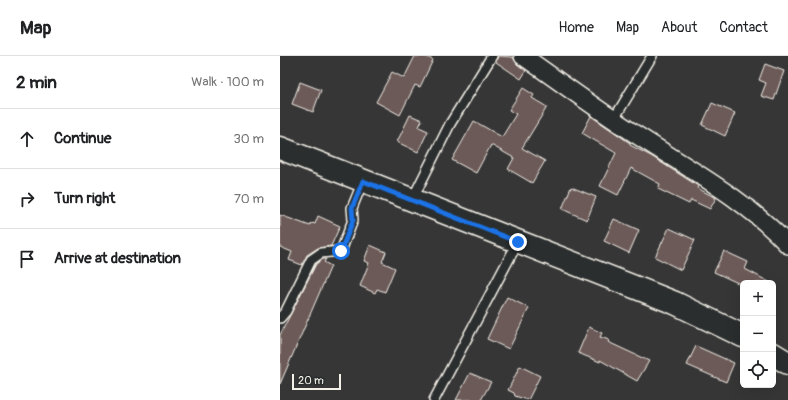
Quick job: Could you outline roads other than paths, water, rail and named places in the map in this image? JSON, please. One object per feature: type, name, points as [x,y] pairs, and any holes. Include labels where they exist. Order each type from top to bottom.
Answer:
[{"type":"street","points":[[523,56],[614,119],[736,198],[788,245]]},
{"type":"street","points":[[280,148],[675,303],[740,335]]},
{"type":"lane","points":[[412,200],[450,124],[492,56]]},
{"type":"lane","points":[[614,119],[652,56]]},
{"type":"lane","points":[[280,318],[286,311],[311,260],[321,253],[341,251],[353,220],[352,208],[363,181]]},
{"type":"lane","points":[[434,400],[518,242]]}]
